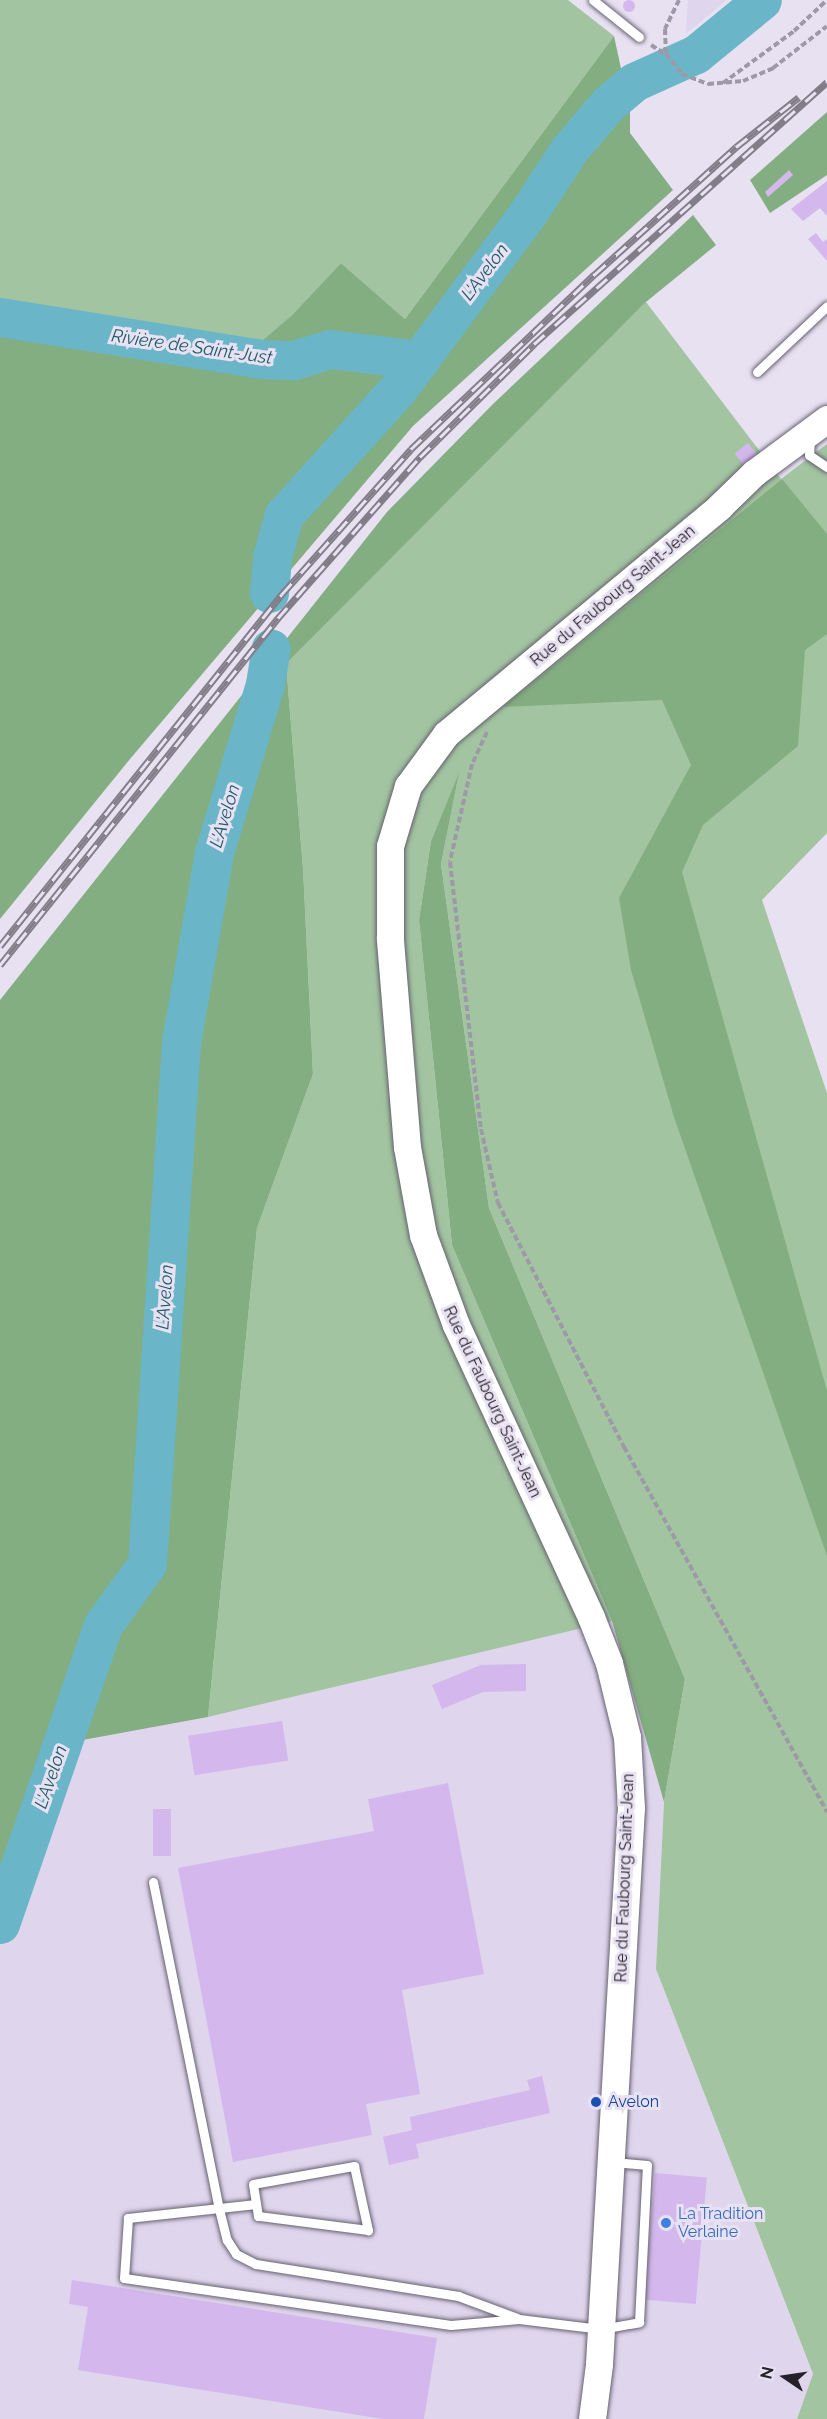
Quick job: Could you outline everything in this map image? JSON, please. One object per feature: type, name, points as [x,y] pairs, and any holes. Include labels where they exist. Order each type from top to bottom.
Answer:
[{"type":"main road","name":"Rue du Faubourg Saint-Jean","points":[[592,2419],[601,2329],[631,1808],[624,1719],[609,1663],[584,1599],[433,1270],[412,1186],[401,1056],[404,882],[415,813],[440,765],[508,685],[719,507],[766,463],[821,443]]},
{"type":"lane","points":[[593,0],[639,37]]},
{"type":"lane","points":[[757,372],[827,306]]},
{"type":"lane","points":[[153,1882],[227,2240],[245,2261],[458,2296],[519,2319]]},
{"type":"lane","points":[[256,2204],[128,2218],[124,2278],[451,2325],[519,2319],[601,2329],[639,2322],[647,2165],[611,2162]]},
{"type":"lane","points":[[354,2166],[368,2230],[258,2216],[256,2204],[253,2184],[354,2166]]},
{"type":"path","points":[[680,0],[665,29],[666,54],[690,79],[719,84],[744,81],[773,69],[827,26]]},
{"type":"path","points":[[719,84],[785,38],[827,0]]},
{"type":"path","points":[[490,724],[472,764],[450,862],[481,1128],[498,1203],[624,1447],[827,1812]]},
{"type":"shaded area","points":[[688,0],[727,0],[686,34]]},
{"type":"shaded area","points":[[612,1621],[664,1802],[656,1969],[813,2375],[797,2419],[0,2419],[0,1904],[61,1744],[208,1717]]},
{"type":"green space","points":[[0,0],[568,0],[614,36],[405,319],[341,263],[292,315],[238,363],[0,330]]},
{"type":"green space","points":[[614,36],[630,110],[630,133],[673,190],[413,426],[130,759],[0,919],[0,330],[238,362],[292,315],[341,263],[405,319]]},
{"type":"green space","points":[[827,112],[827,175],[770,213],[750,180]]},
{"type":"green space","points":[[693,215],[716,245],[646,302],[286,664],[303,868],[313,1074],[257,1228],[208,1717],[61,1744],[0,1904],[0,1000],[387,512],[494,403]]},
{"type":"green space","points":[[646,302],[781,479],[827,444],[827,833],[762,900],[827,1093],[827,2419],[797,2419],[813,2374],[656,1969],[664,1802],[685,1679],[489,1208],[441,864],[458,777],[431,841],[419,920],[452,1245],[612,1621],[208,1717],[257,1228],[313,1074],[303,868],[286,664]]},
{"type":"green space","points":[[782,479],[827,534],[827,634],[805,650],[798,746],[703,825],[682,872],[827,1391],[827,1556],[674,1117],[631,970],[619,898],[691,765],[662,700],[503,707]]},
{"type":"green space","points":[[459,773],[441,864],[489,1208],[685,1679],[664,1802],[612,1621],[452,1245],[419,920],[431,841]]},
{"type":"building","points":[[629,0],[635,6],[629,12],[623,6]]},
{"type":"building","points":[[789,170],[793,175],[768,197],[765,192]]},
{"type":"building","points":[[827,181],[827,216],[820,208],[803,221],[791,209]]},
{"type":"building","points":[[816,233],[823,242],[827,239],[827,261],[808,239]]},
{"type":"building","points":[[748,443],[758,456],[744,466],[735,453]]},
{"type":"building","points":[[526,1664],[526,1691],[483,1692],[442,1709],[432,1685],[481,1665]]},
{"type":"building","points":[[282,1721],[288,1761],[194,1775],[188,1736]]},
{"type":"building","points":[[448,1783],[484,1974],[402,1990],[420,2094],[366,2104],[372,2135],[233,2162],[178,1868],[374,1831],[368,1799]]},
{"type":"building","points":[[153,1809],[171,1809],[171,1856],[153,1856]]},
{"type":"building","points":[[542,2076],[550,2113],[416,2144],[419,2158],[389,2165],[383,2137],[412,2130],[410,2117],[530,2090],[527,2080]]},
{"type":"building","points":[[655,2173],[707,2178],[696,2304],[644,2300]]},
{"type":"building","points":[[72,2280],[437,2338],[424,2419],[383,2419],[78,2370],[88,2307],[69,2304]]},
{"type":"waterway","name":"L'Avelon","points":[[269,593],[272,557],[284,515],[397,390],[528,213],[569,150],[608,104],[634,82],[696,54],[762,0]]},
{"type":"waterway","name":"Rivière de Saint-Just","points":[[0,317],[262,359],[294,360],[330,349],[420,360]]},
{"type":"waterway","name":"L'Avelon","points":[[0,1924],[103,1625],[147,1564],[181,1042],[214,853],[265,684],[271,648]]},
{"type":"railway","points":[[0,965],[278,618],[420,457],[534,344],[827,82]]},
{"type":"railway","points":[[0,946],[282,594],[411,449],[595,274],[736,147],[799,97]]},
{"type":"place","name":"Avelon","points":[[596,2102]]},
{"type":"place","name":"La Tradition Verlaine","points":[[666,2223]]}]
